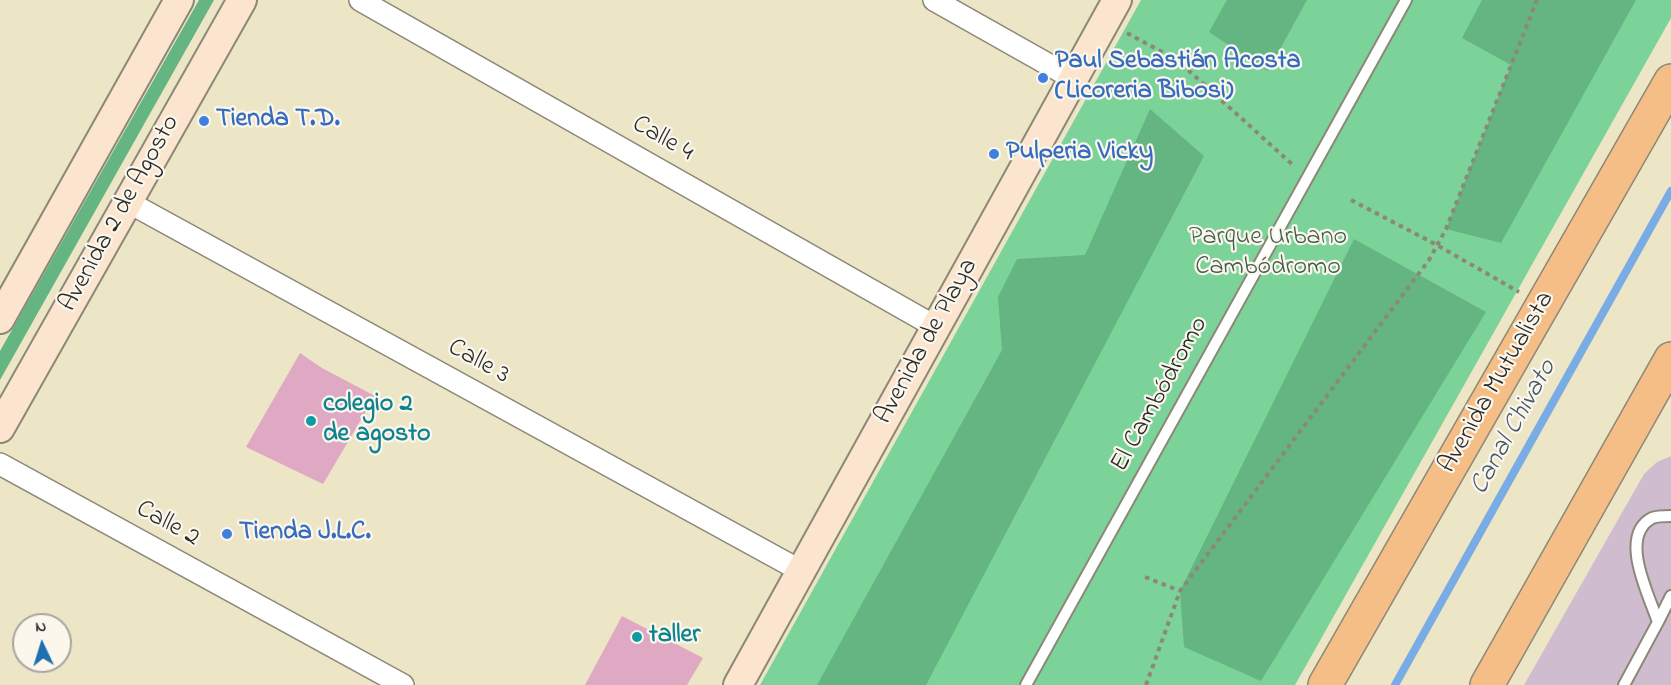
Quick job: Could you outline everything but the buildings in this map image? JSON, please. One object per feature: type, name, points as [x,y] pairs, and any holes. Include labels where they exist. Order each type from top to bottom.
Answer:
[{"type":"main road","name":"Avenida Mutualista","points":[[1325,685],[1671,81]]},
{"type":"main road","points":[[1486,685],[1671,359]]},
{"type":"street","name":"Avenida 2 de Agosto","points":[[0,319],[179,0]]},
{"type":"street","name":"Avenida 2 de Agosto","points":[[0,428],[242,0]]},
{"type":"street","name":"Calle 4","points":[[360,0],[936,327]]},
{"type":"street","points":[[934,0],[1074,79]]},
{"type":"street","name":"Avenida de Playa","points":[[738,685],[1112,10]]},
{"type":"street","name":"Calle 3","points":[[128,202],[801,571]]},
{"type":"street","name":"Calle 2","points":[[0,464],[403,685]]},
{"type":"lane","name":"El Cambódromo","points":[[1026,685],[1406,0]]},
{"type":"lane","points":[[1658,622],[1636,556],[1636,542],[1640,528],[1654,517],[1671,516]]},
{"type":"lane","points":[[1624,685],[1671,596]]},
{"type":"path","points":[[1146,685],[1180,591],[1429,260],[1450,218],[1537,0]]},
{"type":"path","points":[[1112,10],[1177,60],[1308,178]]},
{"type":"path","points":[[1351,200],[1543,304]]},
{"type":"path","points":[[1145,577],[1180,591]]},
{"type":"shaded area","points":[[1671,456],[1671,685],[1524,685],[1644,474],[1657,462]]},
{"type":"green space","points":[[199,0],[214,0],[0,380],[0,351]]},
{"type":"green space","name":"Parque Urbano Cambódromo","points":[[1141,0],[1671,0],[1671,18],[1295,685],[760,685]]},
{"type":"green space","points":[[1227,0],[1307,0],[1268,71],[1209,32]]},
{"type":"green space","points":[[1482,0],[1636,0],[1501,243],[1446,229],[1511,65],[1462,38]]},
{"type":"green space","points":[[1150,109],[1204,156],[926,685],[817,685],[1002,350],[998,297],[1017,259],[1085,255]]},
{"type":"green space","points":[[1354,239],[1486,312],[1261,681],[1184,647],[1180,591]]},
{"type":"waterway","name":"Canal Chivato","points":[[1395,685],[1671,191]]},
{"type":"place","name":"Paul Sebastián Acosta (Licoreria Bibosi)","points":[[1043,78]]},
{"type":"place","name":"Tienda T.D.","points":[[204,121]]},
{"type":"place","name":"Pulperia Vicky","points":[[994,154]]},
{"type":"place","name":"colegio 2 de agosto","points":[[311,421]]},
{"type":"place","name":"Tienda J.L.C.","points":[[227,534]]},
{"type":"place","name":"taller","points":[[637,637]]}]
